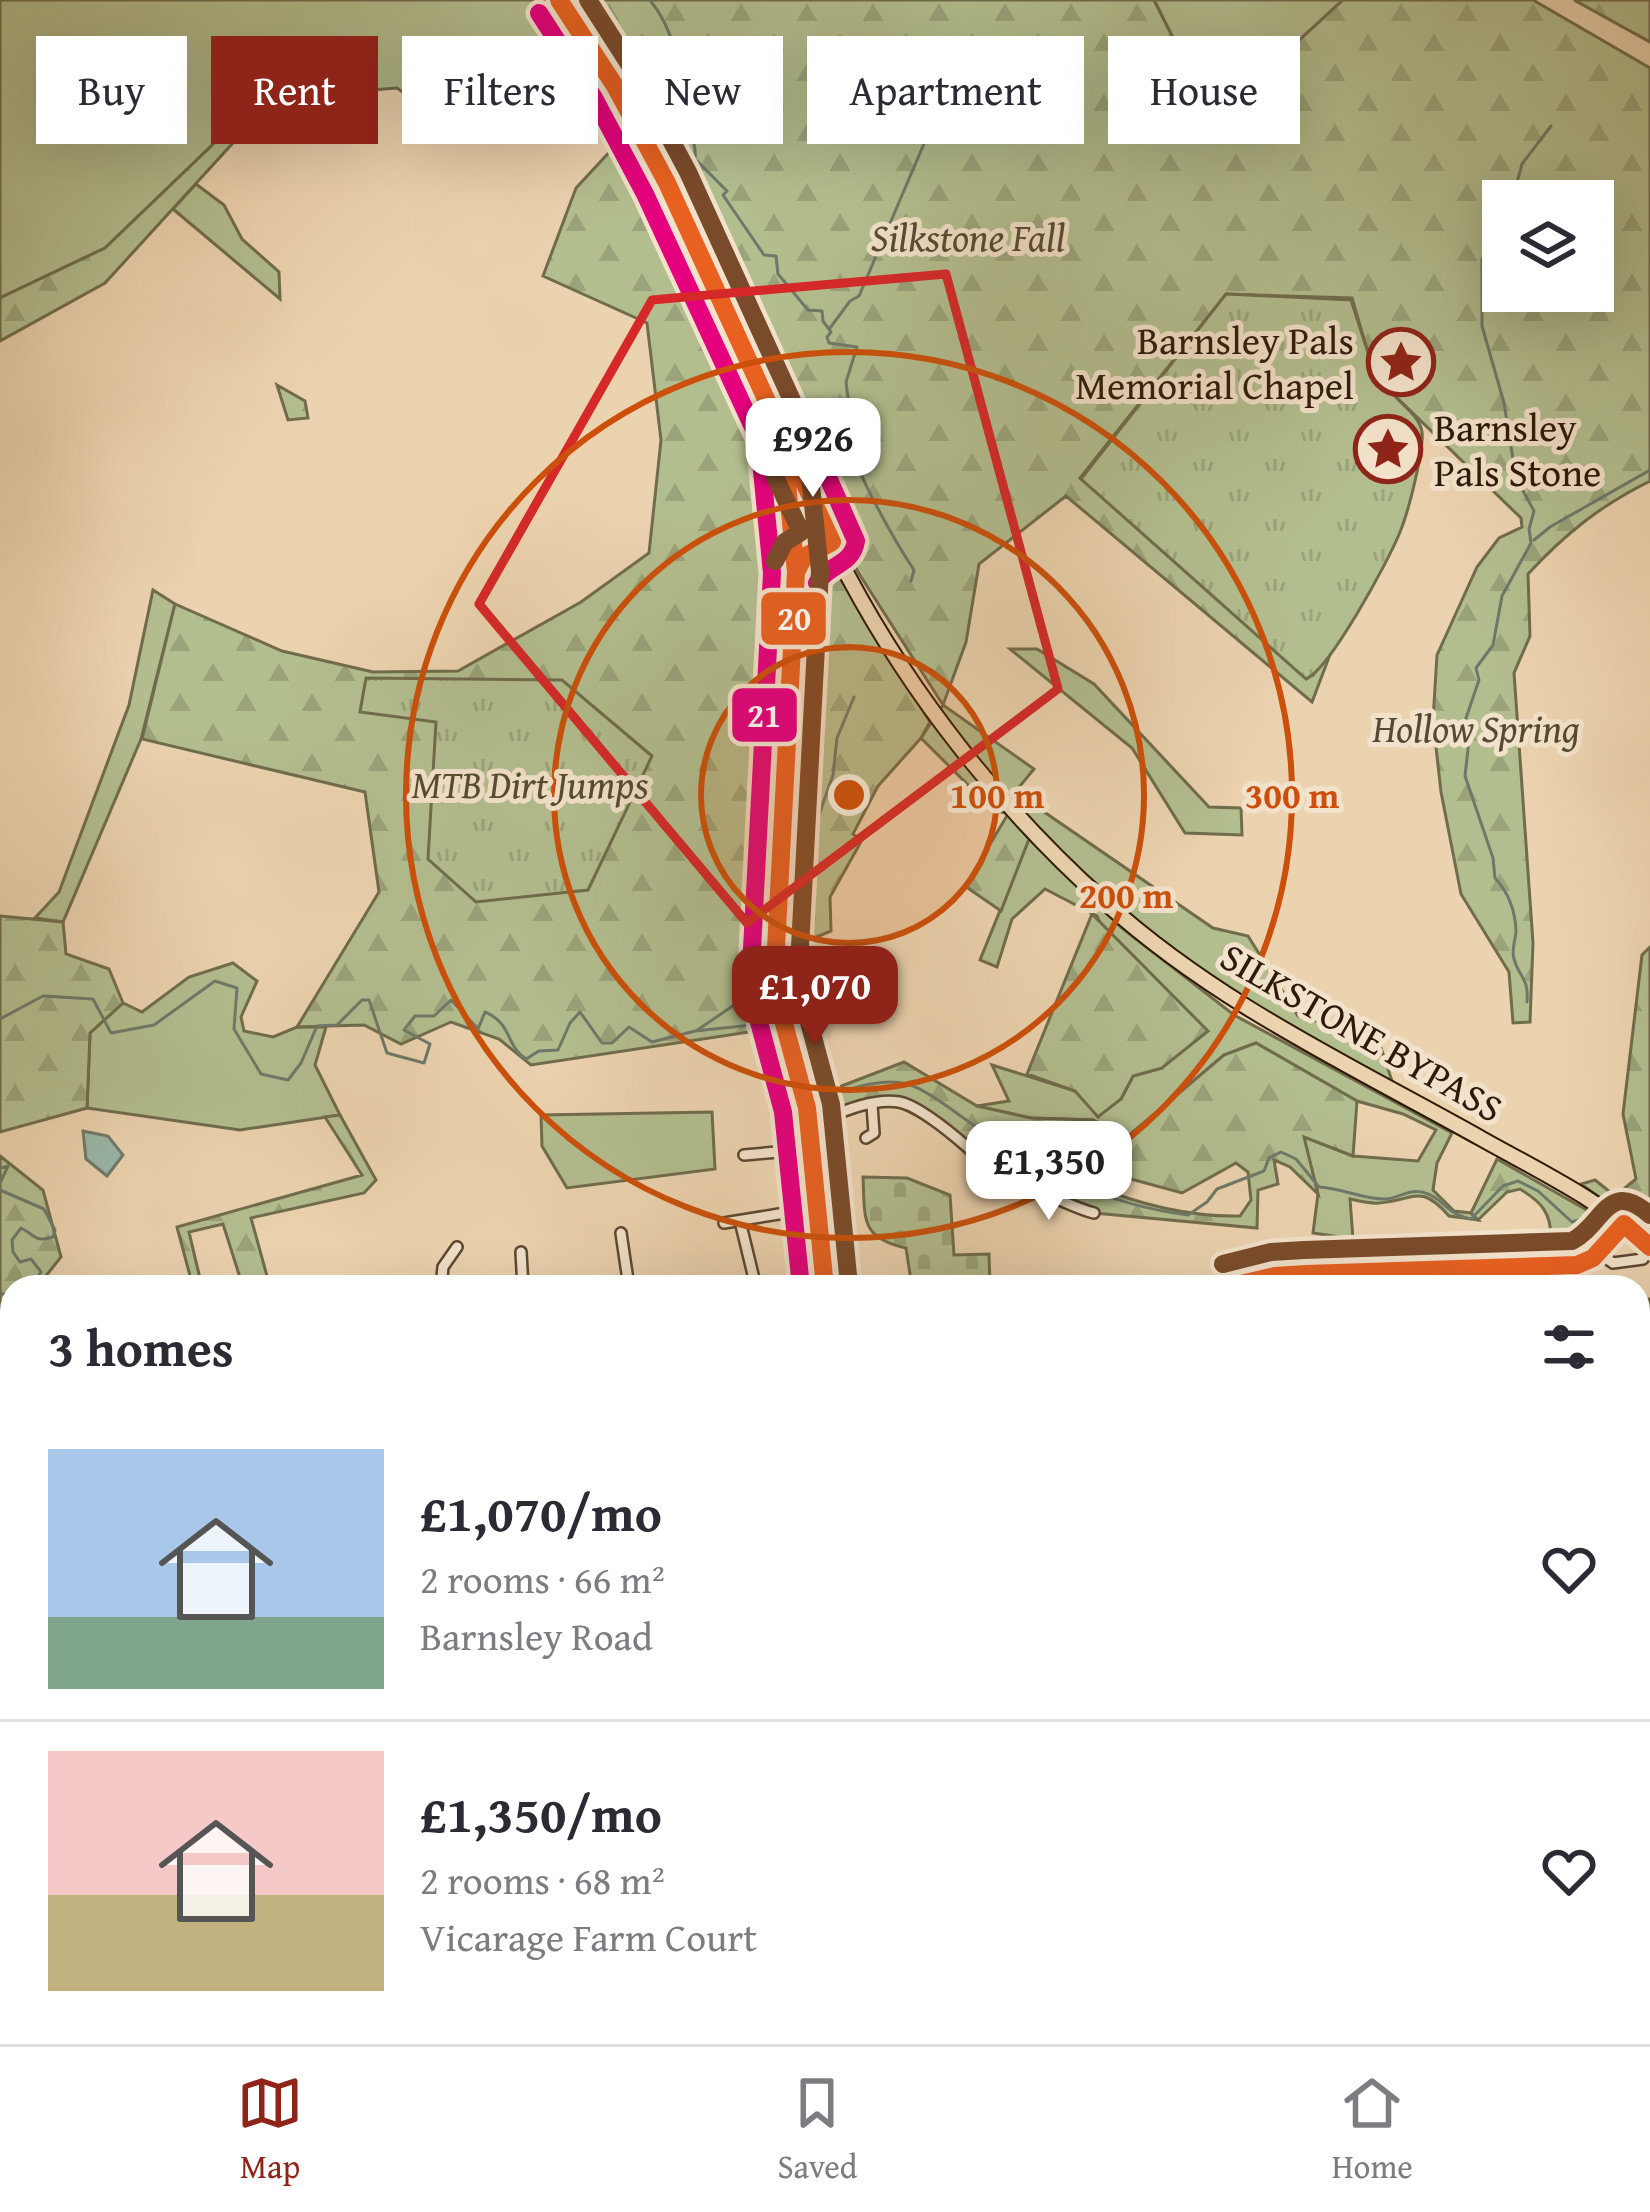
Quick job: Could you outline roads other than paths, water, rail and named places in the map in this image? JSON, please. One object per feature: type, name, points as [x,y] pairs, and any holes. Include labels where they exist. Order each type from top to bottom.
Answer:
[{"type":"highway","name":"SILKSTONE BYPASS","points":[[559,0],[615,86],[676,201],[849,578],[922,694],[1022,820],[1105,902],[1221,993],[1305,1045],[1568,1187],[1624,1224],[1640,1256]]},
{"type":"street","points":[[782,434],[796,572],[775,968],[782,1016],[807,1108],[824,1275]]},
{"type":"street","points":[[796,572],[804,557],[832,542]]},
{"type":"street","points":[[809,1125],[872,1105],[906,1103],[998,1174],[1007,1194],[1020,1186],[1094,1213]]},
{"type":"street","points":[[872,1105],[874,1135]]},
{"type":"street","points":[[744,1155],[812,1149]]},
{"type":"street","points":[[724,1223],[784,1213]]},
{"type":"street","points":[[740,1221],[753,1275]]},
{"type":"street","points":[[1302,1275],[1577,1265],[1599,1253],[1624,1224]]},
{"type":"street","points":[[621,1233],[617,1246],[625,1275]]},
{"type":"street","points":[[442,1275],[445,1255],[457,1246]]},
{"type":"street","points":[[1599,1253],[1612,1263],[1640,1256]]},
{"type":"street","points":[[518,1261],[521,1275]]},
{"type":"waterway","points":[[650,0],[671,39],[695,159],[727,191],[723,195],[764,255],[776,256],[778,274],[808,310],[822,311],[831,332],[829,343],[857,347],[846,382],[848,398],[841,410],[845,440],[852,445],[868,489],[914,570],[911,581]]},
{"type":"waterway","points":[[1518,180],[1522,164],[1551,126]]},
{"type":"waterway","points":[[830,328],[859,296],[924,144]]},
{"type":"waterway","points":[[1482,312],[1516,478],[1534,511],[1531,543],[1502,596],[1493,645],[1476,668],[1479,680],[1465,721],[1469,740],[1465,776],[1493,858],[1495,878],[1512,909],[1513,955],[1525,982],[1527,1002]]},
{"type":"waterway","points":[[1534,540],[1650,470]]},
{"type":"waterway","points":[[794,918],[806,888],[813,832],[833,775],[837,738],[854,697]]},
{"type":"waterway","points":[[0,1019],[43,996],[93,999],[111,1033],[154,1025],[215,981],[237,988],[234,1029],[261,1074],[288,1080],[317,1026],[337,1025],[362,1000],[369,1000],[387,1053],[424,1063],[430,1044],[404,1030],[415,1016],[434,1016],[451,1000],[478,1029],[485,1012],[494,1017],[526,1059],[539,1051],[558,1050],[580,1012],[602,1043],[612,1043],[629,1027],[652,1042],[695,1031],[771,1023],[793,1104],[798,1103]]},
{"type":"waterway","points":[[696,1031],[759,988]]},
{"type":"waterway","points":[[808,1101],[869,1084],[907,1084],[1077,1184],[1129,1203],[1188,1215],[1217,1189],[1264,1171],[1269,1158],[1281,1152],[1296,1159],[1319,1187],[1378,1199],[1422,1192],[1471,1219],[1503,1186],[1518,1181],[1538,1191],[1572,1222],[1595,1215]]},
{"type":"waterway","points":[[0,1168],[8,1166],[0,1183]]},
{"type":"waterway","points":[[1063,1179],[1097,1178]]},
{"type":"waterway","points":[[0,1190],[44,1209],[55,1230],[53,1237],[42,1239],[21,1228],[12,1240],[20,1262],[31,1259],[39,1275]]},
{"type":"waterway","points":[[1612,1206],[1631,1196],[1650,1206]]},
{"type":"place","name":"Barnsley Pals Memorial Chapel","points":[[1401,362]]},
{"type":"place","name":"Barnsley Pals Stone","points":[[1388,449]]},
{"type":"park label","name":"Silkstone Fall","points":[[968,237]]},
{"type":"park label","name":"Hollow Spring","points":[[1476,728]]},
{"type":"park label","name":"MTB Dirt Jumps","points":[[530,784]]}]
